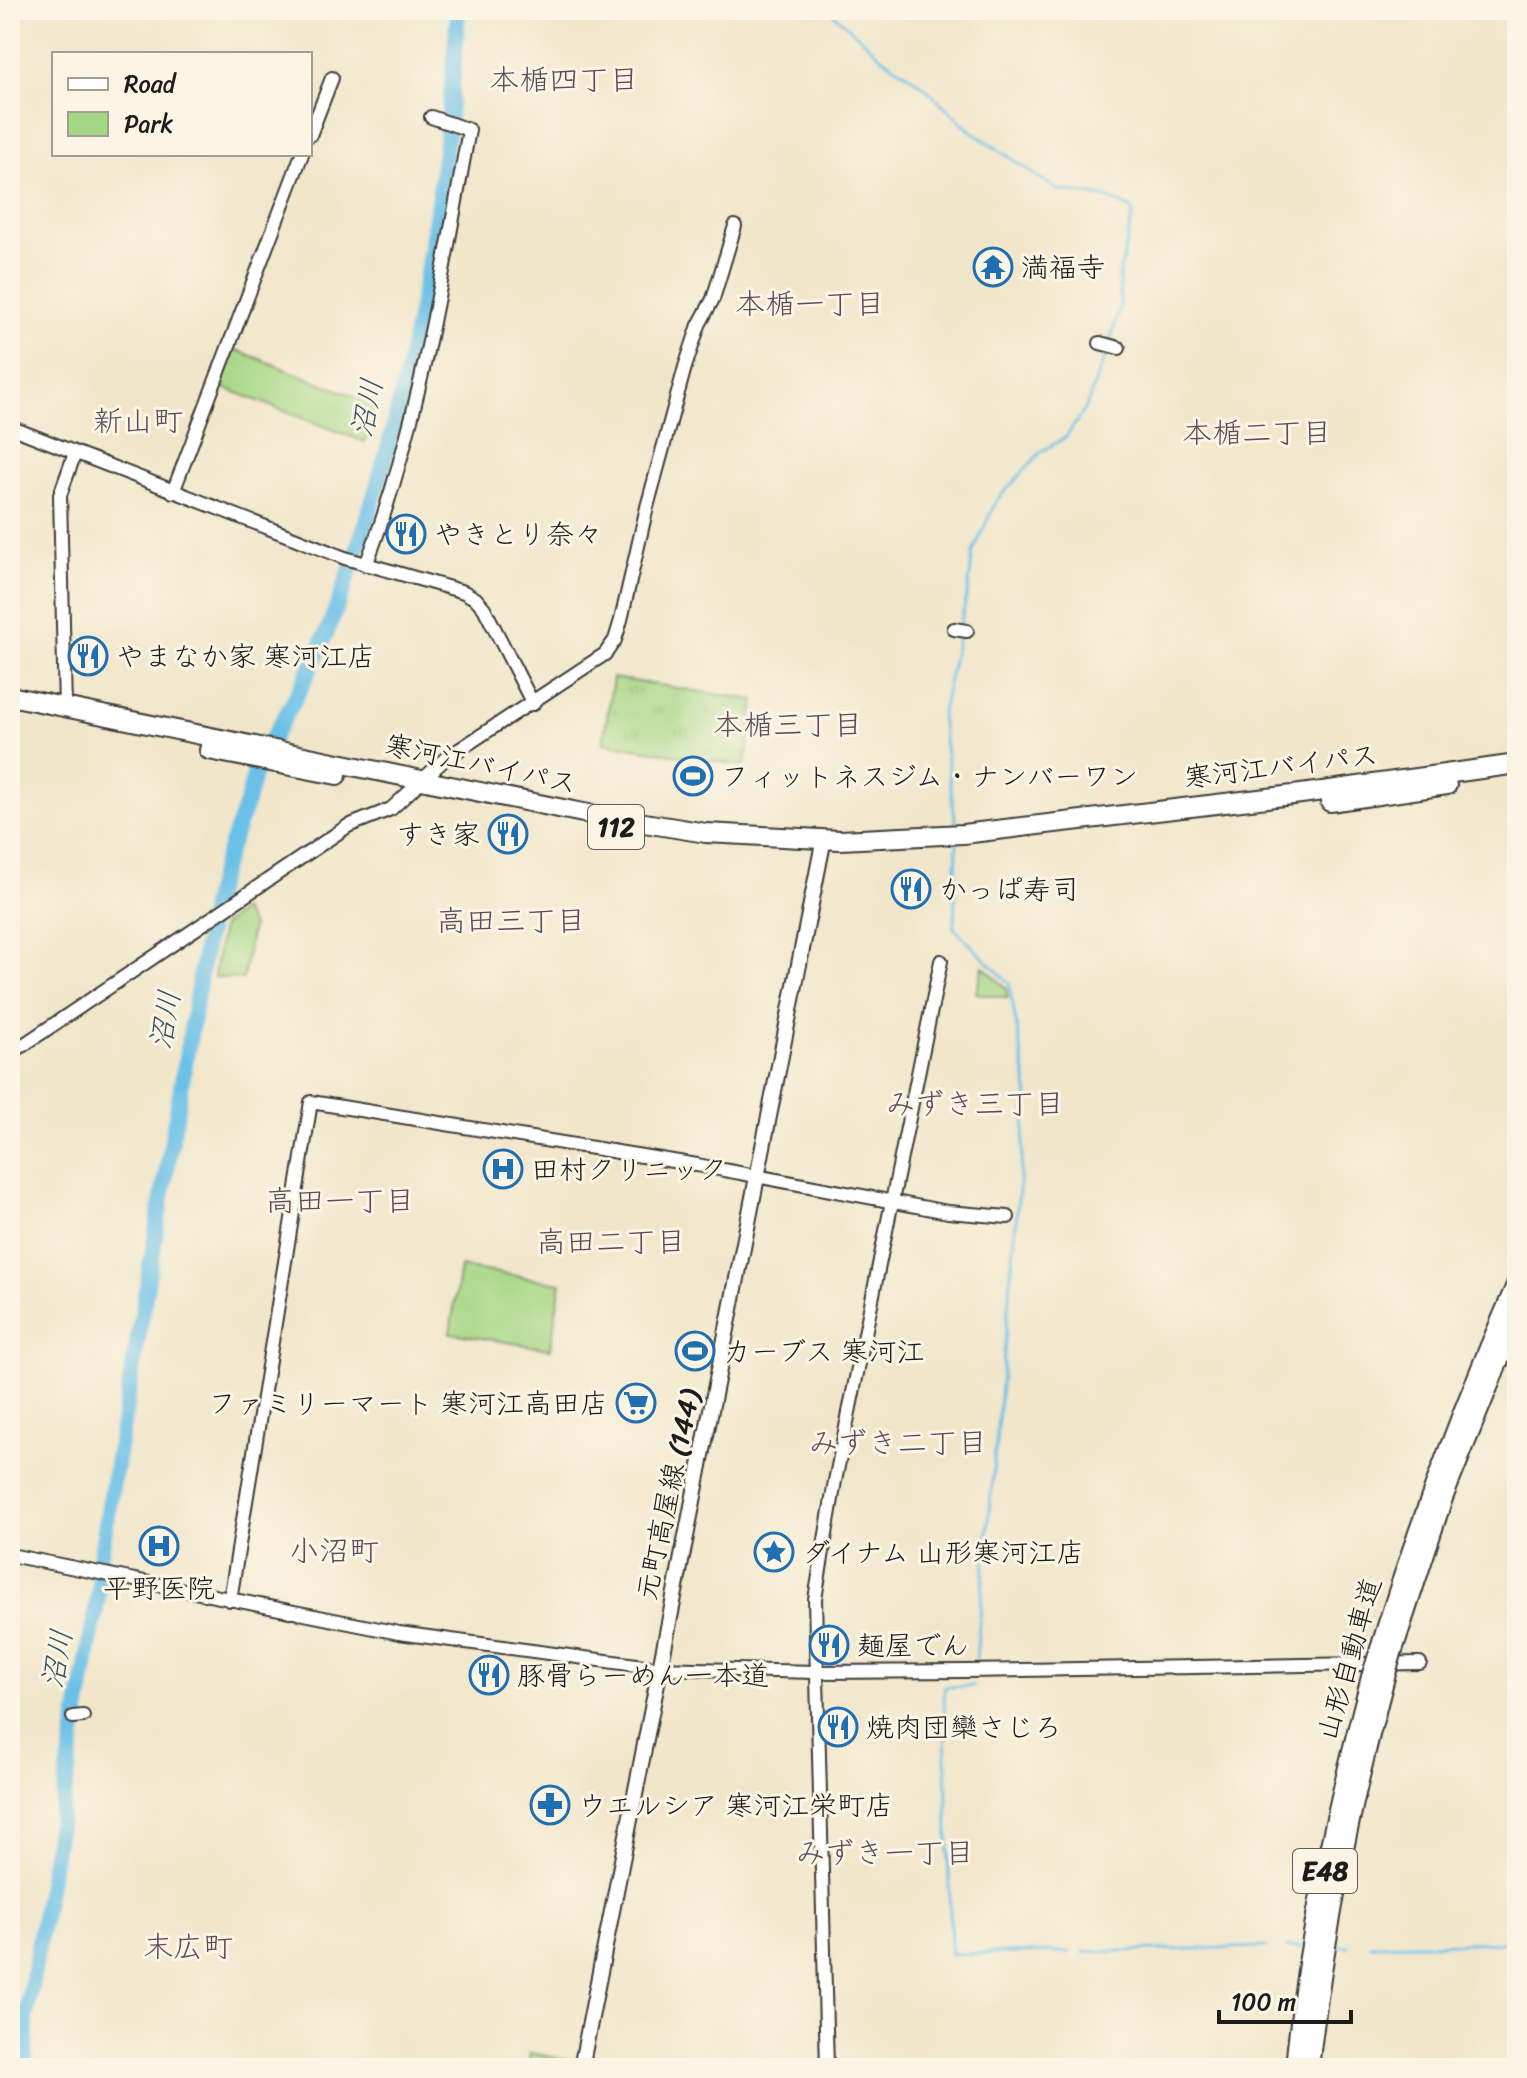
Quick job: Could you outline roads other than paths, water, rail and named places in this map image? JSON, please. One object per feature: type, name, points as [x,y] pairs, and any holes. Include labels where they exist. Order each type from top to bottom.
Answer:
[{"type":"highway","name":"寒河江バイパス","points":[[10,696],[241,750]]},
{"type":"highway","name":"寒河江バイパス","points":[[10,708],[417,784],[706,843],[957,840],[1301,805],[1517,776]]},
{"type":"highway","name":"寒河江バイパス","points":[[957,840],[1517,764]]},
{"type":"highway","name":"山形自動車道","points":[[1295,2068],[1319,1901],[1350,1754],[1378,1677],[1430,1495],[1517,1283]]},
{"type":"highway","name":"山形自動車道","points":[[1386,1649],[1517,1316]]},
{"type":"highway","name":"山形自動車道","points":[[1309,2068],[1321,1972],[1378,1677]]},
{"type":"main road","name":"元町高屋線 (144)","points":[[581,2068],[823,844]]},
{"type":"street","points":[[312,130],[332,78]]},
{"type":"street","points":[[366,565],[387,509],[428,345],[469,130],[431,117]]},
{"type":"street","points":[[173,492],[301,156]]},
{"type":"street","points":[[10,1054],[348,826],[391,809],[445,759],[605,654],[615,640],[685,367],[699,325],[713,299],[735,226]]},
{"type":"street","points":[[1100,343],[1119,348]]},
{"type":"street","points":[[10,427],[345,558],[464,592],[484,608],[533,704]]},
{"type":"street","points":[[65,708],[60,495],[75,453]]},
{"type":"street","points":[[827,2068],[815,1599],[835,1481],[941,961]]},
{"type":"street","points":[[230,1600],[311,1102],[757,1176],[948,1212],[1008,1217]]},
{"type":"street","points":[[10,1555],[399,1633],[659,1668],[817,1672],[1420,1663]]},
{"type":"waterway","name":"沼川","points":[[25,2068],[26,2017],[99,1591],[100,1558],[213,901],[256,769],[304,681],[334,614],[364,530],[385,457],[404,384],[433,235],[444,160],[458,10]]},
{"type":"waterway","points":[[829,10],[883,58],[921,84],[970,130],[1038,177],[1058,190],[1104,197],[1131,208],[1133,213],[1119,276],[1120,306],[1110,342]]},
{"type":"waterway","points":[[960,625],[973,552],[996,501],[1042,451],[1066,437],[1085,409],[1108,349]]},
{"type":"waterway","points":[[956,826],[941,717],[959,632]]},
{"type":"waterway","points":[[957,841],[954,928],[1009,983],[1028,1091],[976,1658]]},
{"type":"waterway","points":[[973,1686],[944,1687],[951,1954],[1069,1952]]},
{"type":"waterway","points":[[1371,1945],[1517,1942]]},
{"type":"waterway","points":[[1335,1946],[1348,1946]]},
{"type":"waterway","points":[[1084,1952],[1266,1947]]},
{"type":"waterway","points":[[1287,1947],[1302,1947]]},
{"type":"place","name":"満福寺","points":[[993,267]]},
{"type":"place","name":"やきとり奈々","points":[[406,534]]},
{"type":"place","name":"やまなか家 寒河江店","points":[[88,656]]},
{"type":"place","name":"フィットネスジム・ナンバーワン","points":[[693,776]]},
{"type":"place","name":"すき家","points":[[508,834]]},
{"type":"place","name":"かっぱ寿司","points":[[911,889]]},
{"type":"place","name":"田村クリニック","points":[[503,1169]]},
{"type":"place","name":"カーブス 寒河江","points":[[695,1351]]},
{"type":"place","name":"ファミリーマート 寒河江高田店","points":[[636,1403]]},
{"type":"place","name":"平野医院","points":[[159,1546]]},
{"type":"place","name":"ダイナム 山形寒河江店","points":[[774,1552]]},
{"type":"place","name":"麺屋でん","points":[[829,1645]]},
{"type":"place","name":"豚骨らーめん一本道","points":[[489,1675]]},
{"type":"place","name":"焼肉団欒さじろ","points":[[838,1727]]},
{"type":"place","name":"ウエルシア 寒河江栄町店","points":[[550,1805]]},
{"type":"district","name":"本楯四丁目","points":[[564,80]]},
{"type":"district","name":"本楯一丁目","points":[[810,304]]},
{"type":"district","name":"新山町","points":[[138,421]]},
{"type":"district","name":"本楯二丁目","points":[[1257,433]]},
{"type":"district","name":"本楯三丁目","points":[[788,725]]},
{"type":"district","name":"高田三丁目","points":[[511,921]]},
{"type":"district","name":"みずき三丁目","points":[[975,1104]]},
{"type":"district","name":"高田一丁目","points":[[340,1201]]},
{"type":"district","name":"高田二丁目","points":[[611,1242]]},
{"type":"district","name":"みずき二丁目","points":[[898,1443]]},
{"type":"district","name":"小沼町","points":[[334,1551]]},
{"type":"district","name":"みずき一丁目","points":[[885,1853]]},
{"type":"district","name":"末広町","points":[[188,1947]]}]
